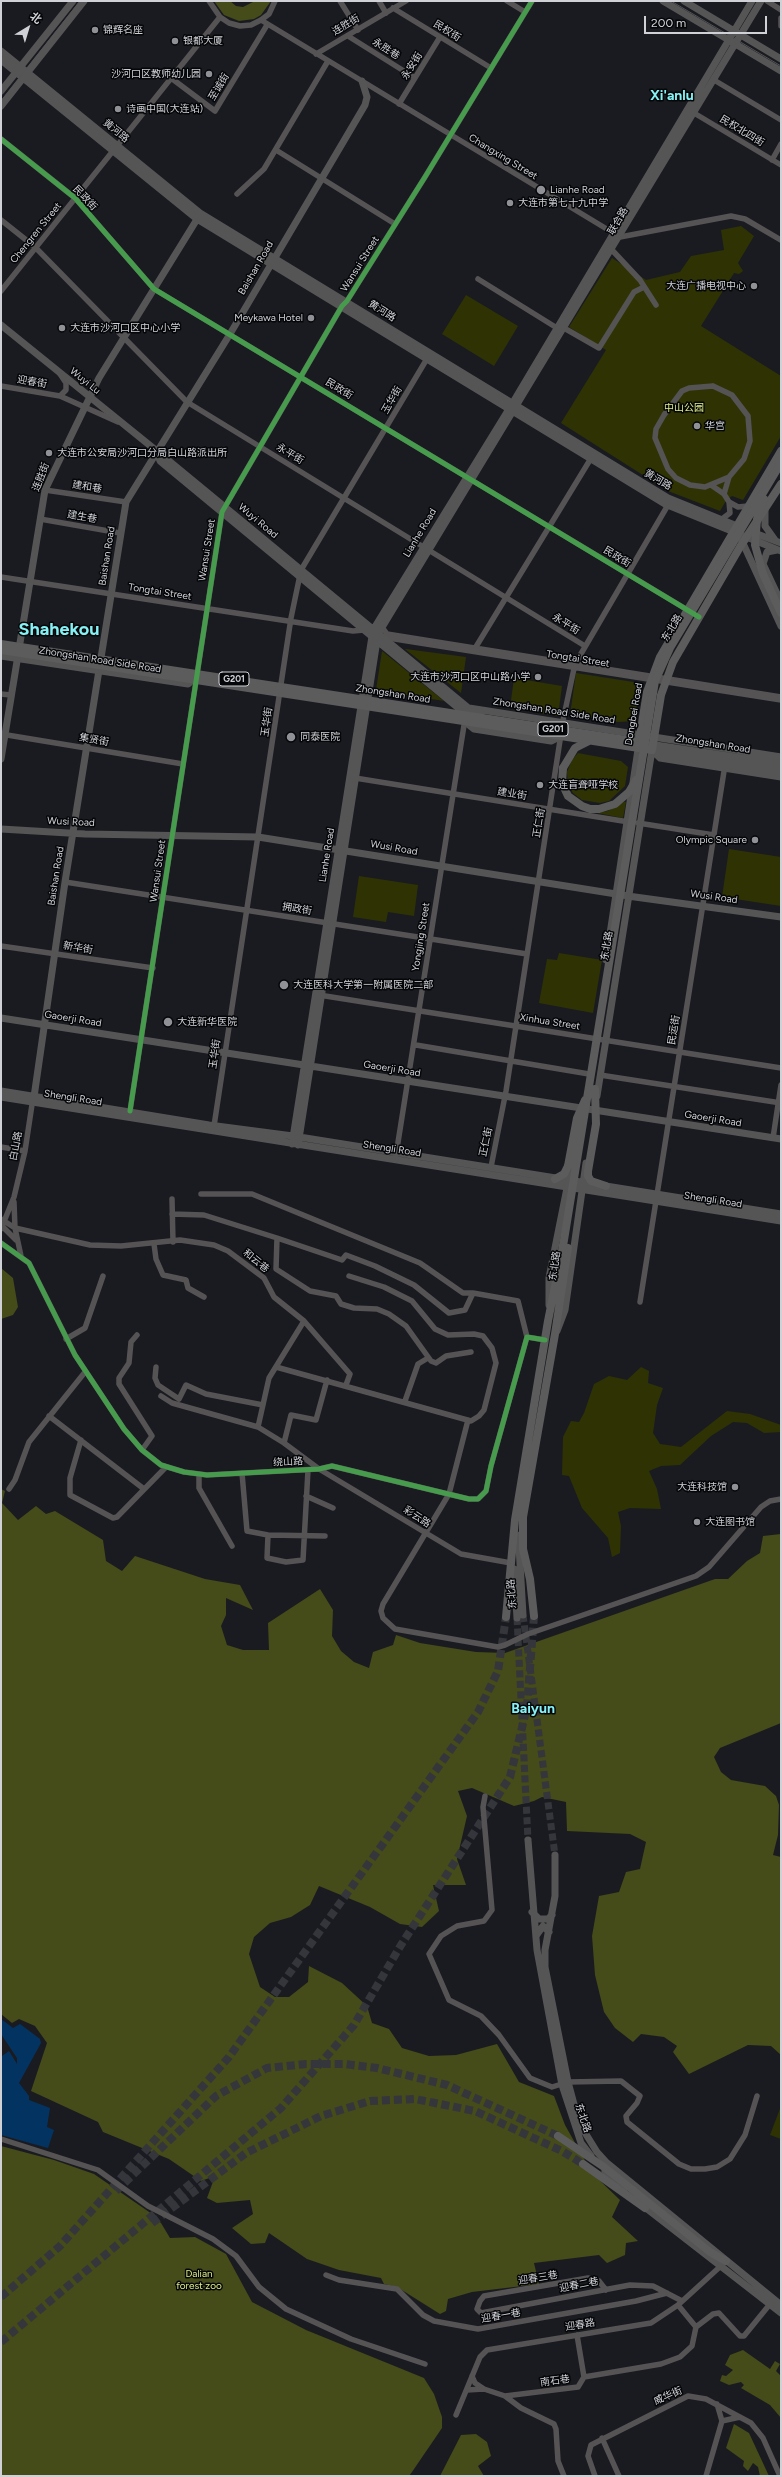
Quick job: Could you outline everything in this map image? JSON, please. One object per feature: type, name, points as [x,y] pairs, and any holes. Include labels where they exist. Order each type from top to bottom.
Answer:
[{"type":"highway","name":"Dongbei Road","points":[[639,742],[651,678],[663,651],[726,547],[748,506],[781,451]]},
{"type":"highway","name":"东北路","points":[[593,1088],[652,694],[664,658],[781,463]]},
{"type":"highway","points":[[771,467],[781,472]]},
{"type":"highway","name":"东北路","points":[[523,1517],[555,1334],[566,1245],[660,682],[674,650],[781,472]]},
{"type":"highway","points":[[653,744],[665,680],[737,553],[779,487],[763,481]]},
{"type":"highway","points":[[764,499],[756,524],[756,545],[763,574],[781,613]]},
{"type":"highway","points":[[726,547],[737,553]]},
{"type":"highway","name":"Zhongshan Road","points":[[1,644],[18,652]]},
{"type":"highway","name":"Zhongshan Road","points":[[1,650],[364,703],[466,715],[653,744]]},
{"type":"highway","name":"Zhongshan Road","points":[[466,715],[476,723],[562,729],[591,741],[639,742]]},
{"type":"highway","points":[[591,741],[575,748],[563,768],[562,783],[568,796],[582,806],[590,809],[607,807],[623,798],[629,792],[639,774]]},
{"type":"highway","points":[[555,1179],[564,1174],[568,1166],[577,1118],[593,1088]]},
{"type":"highway","points":[[593,1088],[596,1124],[588,1176],[591,1181],[606,1186]]},
{"type":"highway","name":"东北路","points":[[506,1617],[515,1520],[548,1321],[566,1245]]},
{"type":"highway","points":[[523,1517],[523,1550],[530,1579],[534,1616]]},
{"type":"highway","points":[[558,2136],[604,2167],[724,2264]]},
{"type":"highway","points":[[583,2164],[645,2208]]},
{"type":"main road","points":[[1,92],[73,1]]},
{"type":"main road","points":[[1,106],[84,1]]},
{"type":"main road","points":[[663,1],[781,71]]},
{"type":"main road","points":[[684,1],[781,60]]},
{"type":"main road","name":"Lianhe Road","points":[[295,1145],[306,1066],[364,703],[377,636],[426,548],[616,236],[752,1]]},
{"type":"main road","points":[[736,45],[762,1]]},
{"type":"main road","name":"联合路","points":[[561,328],[612,250],[616,236],[736,45]]},
{"type":"main road","name":"黄河路","points":[[1,51],[18,70]]},
{"type":"main road","name":"黄河路","points":[[1,60],[26,75],[199,216],[668,505],[736,530]]},
{"type":"main road","name":"Baishan Road","points":[[33,1099],[56,953],[65,882],[126,502],[230,334],[272,260],[365,105],[368,97],[362,81]]},
{"type":"main road","name":"连胜街","points":[[1,759],[3,735],[44,490],[89,397],[199,216]]},
{"type":"main road","name":"Wuyi Lu","points":[[1,326],[157,452]]},
{"type":"main road","name":"Wuyi Road","points":[[157,452],[224,510],[377,636],[466,715]]},
{"type":"main road","name":"黄河路","points":[[592,457],[668,498],[722,519],[747,538],[779,547]]},
{"type":"main road","points":[[765,510],[765,526],[779,547],[767,552],[763,564],[781,602]]},
{"type":"main road","points":[[736,530],[747,538],[748,556],[781,626]]},
{"type":"main road","name":"Lianhe Road","points":[[377,636],[426,548]]},
{"type":"main road","points":[[737,553],[742,552],[748,556]]},
{"type":"main road","points":[[754,568],[763,564]]},
{"type":"main road","name":"Wuyi Road","points":[[301,573],[364,630],[377,636]]},
{"type":"main road","name":"Zhongshan Road Side Road","points":[[1,656],[18,652],[99,664],[188,684],[196,678]]},
{"type":"main road","name":"Lianhe Road","points":[[341,849],[355,778],[364,703]]},
{"type":"main road","points":[[466,715],[474,729],[551,742],[562,729]]},
{"type":"main road","name":"Zhongshan Road Side Road","points":[[466,715],[562,729]]},
{"type":"main road","points":[[639,742],[781,757]]},
{"type":"main road","name":"Dongbei Road","points":[[615,893],[639,742]]},
{"type":"main road","points":[[628,895],[653,744]]},
{"type":"main road","name":"Zhongshan Road","points":[[653,744],[781,764]]},
{"type":"main road","name":"Zhongshan Road","points":[[653,744],[725,765],[781,770]]},
{"type":"main road","points":[[725,765],[781,777]]},
{"type":"main road","name":"Wusi Road","points":[[1,828],[74,833],[258,837],[628,895],[781,917]]},
{"type":"main road","name":"东北路","points":[[548,1321],[549,1278],[569,1184],[595,1038],[615,893]]},
{"type":"main road","name":"东北路","points":[[555,1334],[565,1310],[582,1186],[628,895]]},
{"type":"main road","name":"Gaoerji Road","points":[[1,1018],[781,1140]]},
{"type":"main road","name":"Shengli Road","points":[[1,1091],[33,1099],[295,1145],[781,1214]]},
{"type":"main road","name":"Shengli Road","points":[[1,1097],[33,1099],[130,1112],[214,1126],[296,1137],[395,1158],[491,1167],[555,1179],[569,1184]]},
{"type":"main road","name":"Shengli Road","points":[[582,1186],[606,1186],[781,1220]]},
{"type":"main road","name":"东北路","points":[[513,1545],[520,1616],[519,1546],[523,1517]]},
{"type":"main road","name":"东北路","points":[[528,1840],[532,1912],[541,1978],[565,2083],[581,2143],[612,2179],[645,2208],[781,2305]]},
{"type":"main road","name":"东北路","points":[[555,1855],[555,1896],[544,1967],[565,2083],[580,2123],[597,2152],[781,2313]]},
{"type":"main road","points":[[532,1912],[539,1919],[548,1919],[552,1915]]},
{"type":"main road","points":[[536,1936],[543,1926],[549,1932]]},
{"type":"street","points":[[209,1],[220,17],[229,23],[240,26],[251,25],[261,20],[269,14],[275,1]]},
{"type":"street","points":[[340,1],[358,30]]},
{"type":"street","points":[[378,1],[386,13]]},
{"type":"street","name":"连胜街","points":[[316,54],[406,1]]},
{"type":"street","points":[[507,1],[525,12]]},
{"type":"street","name":"Wansui Street","points":[[130,1112],[196,678],[224,510],[300,376],[532,1]]},
{"type":"street","points":[[767,1],[781,10]]},
{"type":"street","name":"民权街","points":[[393,8],[491,68]]},
{"type":"street","name":"Chengren Street","points":[[1,291],[220,17]]},
{"type":"street","points":[[781,18],[781,26]]},
{"type":"street","name":"Changxing Street","points":[[261,20],[616,236]]},
{"type":"street","name":"至诚街","points":[[171,78],[215,111],[267,25]]},
{"type":"street","name":"永胜巷","points":[[348,36],[415,78]]},
{"type":"street","name":"永安街","points":[[399,104],[440,37]]},
{"type":"street","points":[[237,194],[264,169],[328,61]]},
{"type":"street","points":[[714,80],[781,120]]},
{"type":"street","name":"民权北四街","points":[[694,113],[781,165]]},
{"type":"street","name":"民政街","points":[[1,139],[75,198],[154,289],[469,477],[626,574],[700,617]]},
{"type":"street","points":[[772,160],[781,144]]},
{"type":"street","points":[[276,150],[395,224]]},
{"type":"street","points":[[616,236],[731,216],[751,222],[781,240]]},
{"type":"street","name":"永平街","points":[[1,220],[35,247],[187,402],[584,646]]},
{"type":"street","points":[[612,250],[644,287],[656,305]]},
{"type":"street","points":[[478,279],[561,328],[599,348],[634,292],[644,287]]},
{"type":"street","points":[[1,321],[10,332]]},
{"type":"street","name":"玉华街","points":[[214,1126],[224,1052],[291,621],[301,573],[428,356]]},
{"type":"street","points":[[59,372],[66,383],[66,390],[60,396]]},
{"type":"street","name":"迎春街","points":[[1,386],[60,396],[124,425]]},
{"type":"street","points":[[724,494],[729,477],[744,459],[750,441],[748,416],[732,395],[713,386],[689,388],[682,391],[664,415],[656,429],[655,438],[668,470],[676,478],[690,485],[705,487],[729,477]]},
{"type":"street","points":[[474,650],[592,457]]},
{"type":"street","points":[[711,485],[724,494],[729,502],[730,513],[722,519]]},
{"type":"street","name":"建和巷","points":[[44,490],[126,502]]},
{"type":"street","points":[[729,502],[738,507],[748,506]]},
{"type":"street","name":"正仁街","points":[[491,1167],[511,1061],[562,729],[574,666],[626,574],[668,505]]},
{"type":"street","name":"建生巷","points":[[40,519],[120,533]]},
{"type":"street","name":"Tongtai Street","points":[[1,577],[110,595],[122,595],[353,631],[364,630]]},
{"type":"street","name":"Tongtai Street","points":[[382,627],[387,634],[474,650]]},
{"type":"street","name":"Tongtai Street","points":[[377,636],[651,678],[781,696]]},
{"type":"street","name":"Tongtai Street","points":[[665,680],[781,700]]},
{"type":"street","points":[[1,694],[10,695]]},
{"type":"street","name":"Yongjing Street","points":[[395,1158],[466,715]]},
{"type":"street","name":"集贤街","points":[[3,735],[183,764]]},
{"type":"street","name":"民运街","points":[[640,1302],[658,1197],[725,765]]},
{"type":"street","name":"建业街","points":[[355,778],[714,835]]},
{"type":"street","name":"拥政街","points":[[65,882],[527,954]]},
{"type":"street","name":"新华街","points":[[1,946],[153,968]]},
{"type":"street","name":"Xinhua Street","points":[[318,995],[781,1068]]},
{"type":"street","points":[[416,1045],[588,1074]]},
{"type":"street","points":[[600,1075],[780,1102]]},
{"type":"street","points":[[773,1138],[780,1102],[781,1085]]},
{"type":"street","name":"白山路","points":[[14,1197],[25,1151],[33,1099]]},
{"type":"street","points":[[1,1147],[25,1151]]},
{"type":"street","points":[[201,1194],[252,1194],[420,1264],[463,1293],[473,1293],[518,1301],[527,1337],[545,1340]]},
{"type":"street","points":[[2,1223],[8,1213],[14,1197]]},
{"type":"street","points":[[14,1197],[15,1228],[20,1256]]},
{"type":"street","points":[[172,1199],[173,1242]]},
{"type":"street","points":[[172,1214],[204,1215],[342,1260],[346,1255],[374,1266],[414,1285],[449,1313],[465,1310],[473,1293]]},
{"type":"street","points":[[2,1223],[15,1228]]},
{"type":"street","points":[[2,1223],[17,1240]]},
{"type":"street","name":"和云巷","points":[[15,1228],[90,1245],[154,1244],[180,1240],[214,1245],[228,1251],[264,1278],[274,1297],[304,1321],[350,1374],[346,1385]]},
{"type":"street","points":[[277,1238],[276,1268],[310,1291],[336,1296],[341,1304],[354,1308],[377,1309],[389,1314],[406,1326],[428,1358],[436,1363],[446,1356],[471,1352]]},
{"type":"street","name":"绕山路","points":[[1,1243],[29,1263],[66,1339],[85,1372],[124,1429],[142,1450],[166,1467],[199,1474],[308,1470],[332,1466],[449,1494],[478,1499],[486,1491],[491,1466],[527,1337]]},
{"type":"street","points":[[154,1244],[156,1260],[163,1275],[186,1280],[188,1288],[204,1297]]},
{"type":"street","points":[[66,1339],[85,1328],[103,1276]]},
{"type":"street","points":[[276,1367],[346,1385],[468,1420],[476,1419],[484,1410],[496,1363],[492,1348],[483,1336],[474,1334],[448,1335],[436,1329],[412,1301],[384,1287],[349,1276]]},
{"type":"street","points":[[258,1427],[269,1378],[304,1321]]},
{"type":"street","points":[[137,1335],[131,1342],[129,1363],[119,1378],[119,1384],[152,1436],[142,1450]]},
{"type":"street","points":[[405,1402],[418,1364],[428,1358]]},
{"type":"street","points":[[156,1367],[155,1378],[158,1385],[179,1399],[186,1385],[206,1394],[263,1405]]},
{"type":"street","points":[[9,1489],[15,1480],[29,1442],[85,1372]]},
{"type":"street","points":[[284,1443],[291,1415],[316,1420],[327,1380]]},
{"type":"street","points":[[161,1396],[172,1403],[258,1427],[284,1443],[319,1469]]},
{"type":"street","points":[[49,1416],[144,1489]]},
{"type":"street","points":[[468,1420],[449,1494],[383,1604],[381,1611],[383,1618],[396,1629],[498,1647],[696,1576],[709,1567],[761,1507],[770,1501],[781,1499]]},
{"type":"street","points":[[81,1440],[70,1478],[70,1495],[113,1518],[117,1518],[166,1467]]},
{"type":"street","name":"彩云路","points":[[319,1469],[461,1554],[511,1563]]},
{"type":"street","points":[[268,1535],[267,1558],[286,1562],[303,1560],[308,1470]]},
{"type":"street","points":[[242,1473],[246,1531],[268,1535],[324,1536]]},
{"type":"street","points":[[199,1474],[199,1488],[232,1546]]},
{"type":"street","points":[[306,1496],[333,1508]]},
{"type":"street","points":[[485,1796],[483,1807],[492,1910],[484,1921],[457,1926],[441,1936],[429,1954],[449,2000],[481,2016],[499,2035],[530,2078],[552,2087],[565,2083],[620,2081],[640,2096],[637,2103],[626,2116],[627,2122],[680,2164],[691,2169],[717,2167],[730,2159],[746,2136],[757,2096]]},
{"type":"street","points":[[1,2139],[98,2170],[148,2206],[213,2239],[236,2256],[259,2287],[286,2309],[352,2339],[425,2364]]},
{"type":"street","name":"迎春路","points":[[456,2415],[480,2357],[492,2349],[651,2323],[680,2303],[724,2264]]},
{"type":"street","name":"迎春一巷","points":[[326,2275],[339,2280],[396,2289],[423,2314],[434,2321],[478,2329],[636,2301],[667,2293]]},
{"type":"street","name":"迎春三巷","points":[[478,2309],[480,2301],[484,2296],[588,2278],[598,2280],[606,2290]]},
{"type":"street","name":"迎春二巷","points":[[478,2309],[481,2313],[641,2285],[653,2286],[667,2293],[680,2303]]},
{"type":"street","points":[[680,2303],[696,2327]]},
{"type":"street","points":[[584,2377],[661,2364],[680,2357],[692,2346],[696,2327],[713,2314],[719,2313],[740,2336],[744,2336],[770,2304]]},
{"type":"street","name":"南石巷","points":[[505,2396],[578,2387],[584,2377],[577,2335]]},
{"type":"street","points":[[472,2376],[475,2382],[484,2389],[505,2396],[521,2408],[554,2424],[556,2429],[558,2461],[564,2476]]},
{"type":"street","points":[[467,2390],[484,2389]]},
{"type":"street","points":[[519,2395],[521,2408]]},
{"type":"street","name":"威华街","points":[[595,2476],[588,2456],[591,2445],[602,2438],[688,2396],[706,2399],[751,2423],[763,2438],[780,2476]]},
{"type":"street","points":[[706,2476],[722,2421],[717,2404]]},
{"type":"street","points":[[722,2421],[740,2417]]},
{"type":"street","points":[[602,2438],[619,2476]]},
{"type":"green space","points":[[214,1],[230,1],[236,6],[243,7],[255,1],[271,1],[261,15],[254,19],[239,21],[224,15]]},
{"type":"green space","name":"中山公园","points":[[741,226],[754,236],[738,263],[743,271],[739,274],[734,273],[701,326],[781,376],[781,436],[743,500],[732,496],[727,499],[720,511],[668,491],[561,423],[606,350],[569,327],[612,258],[646,280],[680,272],[691,256],[724,250],[721,230]]},
{"type":"green space","points":[[466,295],[518,326],[494,366],[442,334]]},
{"type":"green space","points":[[405,649],[466,657],[461,693]]},
{"type":"green space","points":[[382,651],[444,701],[376,690]]},
{"type":"green space","points":[[576,673],[640,683],[635,721],[618,722],[570,715]]},
{"type":"green space","points":[[514,678],[562,686],[558,716],[510,708]]},
{"type":"green space","points":[[578,753],[621,761],[628,767],[625,786],[609,801],[600,803],[582,800],[573,793],[568,785],[567,772],[572,760]]},
{"type":"green space","points":[[626,802],[623,818],[597,813],[608,811]]},
{"type":"green space","points":[[729,849],[781,857],[781,906],[722,897]]},
{"type":"green space","points":[[359,876],[418,885],[414,916],[388,912],[386,922],[353,917]]},
{"type":"green space","points":[[559,953],[602,960],[593,1013],[539,1003],[547,959],[557,960]]},
{"type":"green space","points":[[1,1268],[13,1278],[18,1307],[13,1315],[1,1319]]},
{"type":"green space","points":[[641,1367],[649,1371],[648,1383],[663,1388],[657,1405],[653,1433],[660,1444],[681,1447],[727,1411],[750,1414],[781,1425],[781,1432],[764,1433],[747,1423],[733,1422],[711,1436],[680,1465],[661,1466],[649,1471],[657,1489],[661,1509],[630,1508],[618,1512],[621,1526],[620,1553],[612,1557],[608,1538],[582,1508],[569,1476],[562,1475],[563,1437],[571,1421],[579,1422],[584,1413],[594,1384],[609,1376],[627,1380]]},
{"type":"green space","points":[[1,1489],[5,1491],[2,1503],[18,1520],[36,1506],[46,1514],[55,1511],[103,1540],[106,1561],[122,1571],[135,1556],[205,1579],[240,1585],[253,1610],[226,1598],[226,1615],[221,1626],[227,1645],[243,1650],[269,1650],[268,1623],[320,1589],[333,1610],[332,1636],[341,1651],[354,1662],[369,1668],[373,1652],[393,1645],[396,1635],[420,1643],[476,1652],[505,1653],[715,1579],[728,1579],[747,1561],[760,1553],[763,1536],[781,1534],[781,1723],[720,1748],[714,1757],[721,1772],[731,1780],[765,1786],[776,1796],[779,1805],[778,1835],[773,1855],[781,1857],[781,2055],[771,2046],[748,2045],[689,2074],[673,2052],[677,2046],[664,2037],[641,2034],[633,2042],[615,2028],[604,2012],[595,1975],[592,1936],[599,1896],[619,1892],[626,1872],[640,1869],[646,1842],[630,1834],[567,1831],[566,1802],[542,1797],[534,1801],[514,1806],[472,1788],[458,1791],[467,1816],[457,1859],[466,1885],[433,1885],[439,1911],[422,1927],[400,1924],[370,1907],[319,1886],[310,1905],[291,1917],[270,1923],[254,1937],[249,1954],[260,1987],[275,1997],[289,1997],[308,1982],[309,1966],[342,1983],[367,2006],[372,2023],[389,2029],[402,2048],[429,2056],[456,2055],[497,2044],[519,2082],[554,2096],[565,2125],[592,2173],[620,2200],[612,2217],[638,2241],[626,2243],[625,2255],[607,2263],[599,2255],[534,2263],[539,2284],[472,2292],[448,2299],[446,2311],[440,2314],[397,2287],[384,2284],[381,2278],[339,2270],[307,2259],[269,2233],[265,2243],[251,2244],[232,2228],[253,2214],[250,2200],[217,2203],[207,2198],[215,2176],[201,2181],[169,2159],[103,2132],[98,2122],[31,2091],[47,2043],[35,2026],[19,2019],[12,2023],[1,2014]]},
{"type":"green space","points":[[781,2106],[781,2139],[770,2135]]},
{"type":"green space","name":"Dalian forest zoo","points":[[1,2146],[54,2160],[94,2174],[152,2214],[161,2223],[170,2238],[195,2237],[226,2254],[252,2302],[306,2330],[424,2378],[434,2394],[442,2417],[442,2428],[409,2476],[1,2476]]},
{"type":"green space","points":[[743,2350],[770,2369],[775,2361],[780,2364],[776,2371],[781,2376],[781,2418],[770,2405],[741,2388],[744,2385],[741,2382],[729,2385],[720,2381],[722,2375],[726,2376],[733,2370],[725,2365],[730,2355]]},
{"type":"green space","points":[[734,2424],[749,2433],[769,2476],[760,2476],[758,2467],[753,2463],[748,2471],[743,2466],[744,2461],[726,2448]]},
{"type":"green space","points":[[476,2434],[487,2442],[491,2456],[478,2466],[484,2476],[440,2476],[461,2435]]},
{"type":"water","points":[[1,2019],[13,2028],[20,2024],[40,2039],[41,2043],[19,2083],[29,2096],[29,2100],[50,2108],[47,2127],[54,2130],[48,2148],[1,2135],[2,2056],[9,2051],[17,2064],[17,2058],[1,2034]]},
{"type":"tunnel","points":[[523,1615],[555,1855]]},
{"type":"tunnel","points":[[1,2342],[281,2108],[354,2025],[401,1945],[510,1777],[527,1707],[534,1616]]},
{"type":"tunnel","points":[[1,2297],[60,2246],[229,2057],[478,1712],[498,1671],[506,1617]]},
{"type":"tunnel","points":[[517,1618],[528,1840]]},
{"type":"tunnel","points":[[116,2191],[216,2096],[267,2068],[306,2064],[345,2064],[377,2068],[447,2085],[558,2136]]},
{"type":"tunnel","points":[[152,2223],[246,2153],[321,2116],[370,2101],[415,2099],[475,2111],[562,2151],[583,2164]]},
{"type":"tram line","points":[[1,101],[80,1]]},
{"type":"tram line","points":[[671,1],[781,66]]},
{"type":"cycle path","points":[[130,1111],[222,512],[342,306],[347,301],[425,177],[532,1]]},
{"type":"cycle path","points":[[1,139],[75,198],[154,289],[699,617]]},
{"type":"cycle path","points":[[1,1243],[29,1263],[75,1355],[124,1429],[142,1450],[161,1465],[184,1472],[207,1475],[319,1469],[332,1466],[469,1499],[478,1499],[486,1491],[491,1466],[527,1337],[545,1340]]},
{"type":"place","name":"锦辉名座","points":[[95,30]]},
{"type":"place","name":"银都大厦","points":[[175,41]]},
{"type":"place","name":"沙河口区教师幼儿园","points":[[209,74]]},
{"type":"place","name":"诗画中国(大连站)","points":[[118,109]]},
{"type":"place","name":"Lianhe Road","points":[[541,190]]},
{"type":"place","name":"大连市第七十九中学","points":[[510,203]]},
{"type":"place","name":"大连广播电视中心","points":[[754,286]]},
{"type":"place","name":"Meykawa Hotel","points":[[311,318]]},
{"type":"place","name":"大连市沙河口区中心小学","points":[[62,328]]},
{"type":"place","name":"华宫","points":[[697,426]]},
{"type":"place","name":"大连市公安局沙河口分局白山路派出所","points":[[49,453]]},
{"type":"place","name":"大连市沙河口区中山路小学","points":[[538,677]]},
{"type":"place","name":"同泰医院","points":[[291,737]]},
{"type":"place","name":"大连盲聋哑学校","points":[[540,785]]},
{"type":"place","name":"Olympic Square","points":[[755,840]]},
{"type":"place","name":"大连医科大学第一附属医院二部","points":[[284,985]]},
{"type":"place","name":"大连新华医院","points":[[168,1022]]},
{"type":"place","name":"大连科技馆","points":[[735,1487]]},
{"type":"place","name":"大连图书馆","points":[[697,1522]]},
{"type":"district","name":"Xi'anlu","points":[[672,96]]},
{"type":"district","name":"Shahekou","points":[[59,630]]},
{"type":"district","name":"Baiyun","points":[[533,1709]]}]
